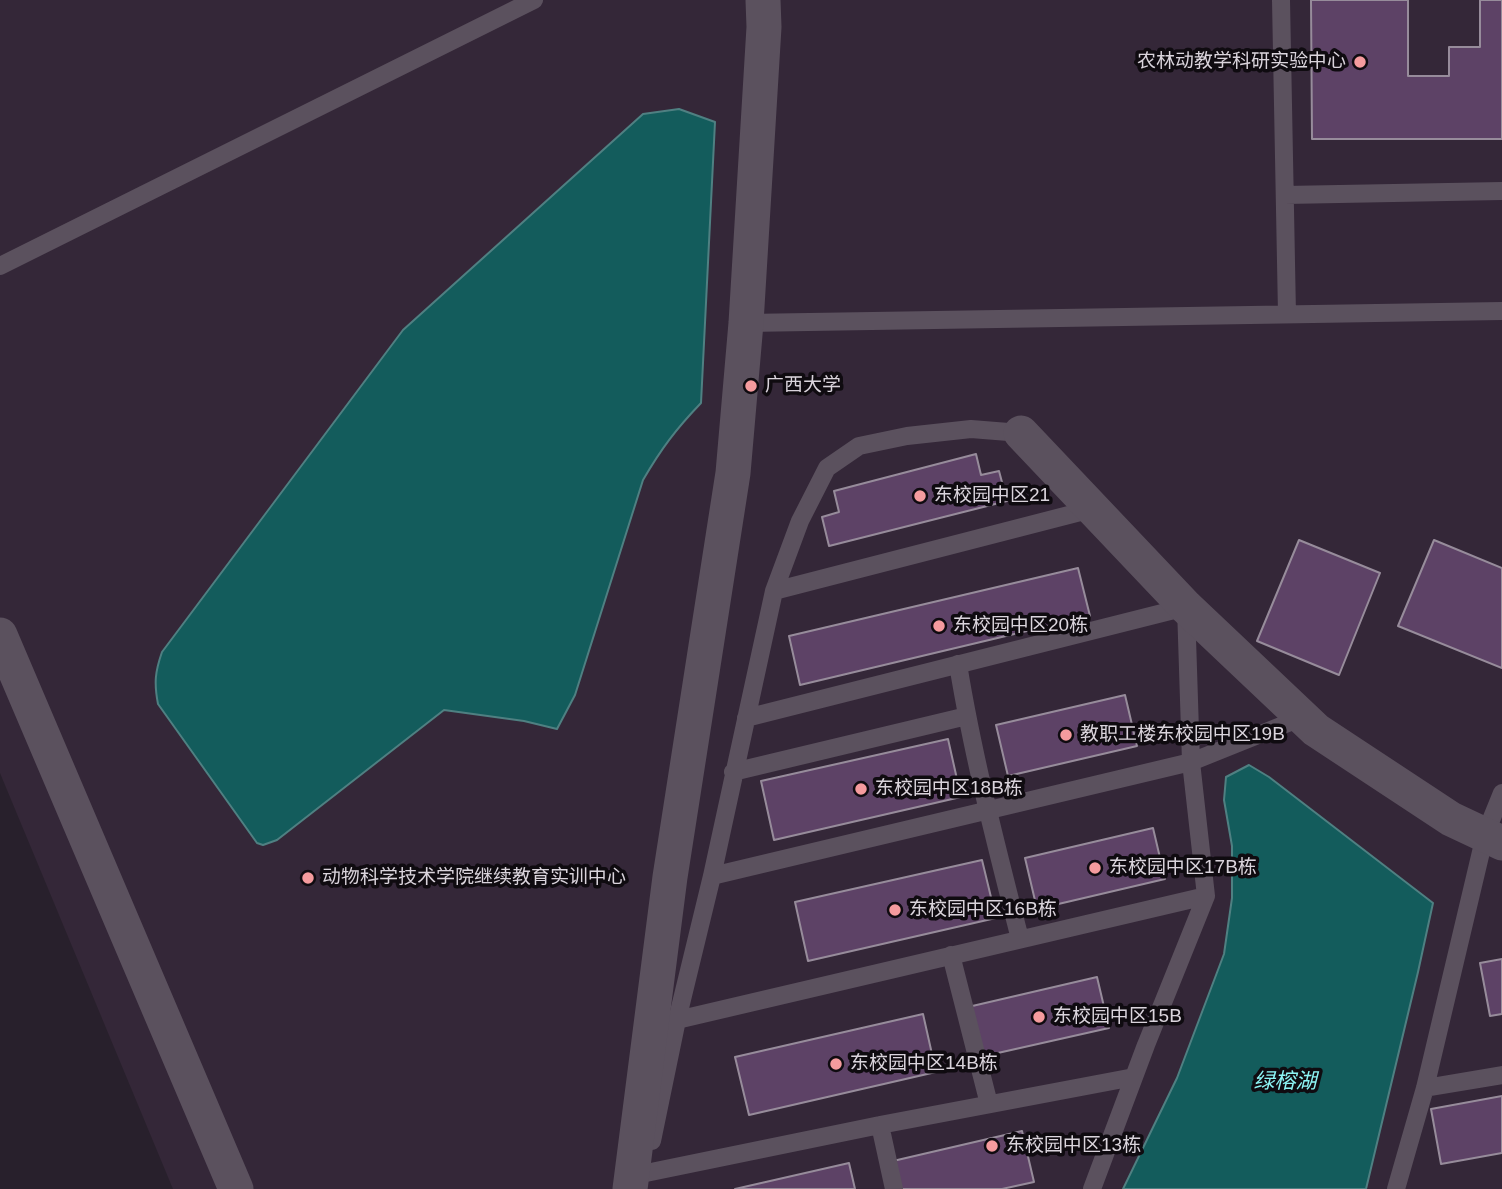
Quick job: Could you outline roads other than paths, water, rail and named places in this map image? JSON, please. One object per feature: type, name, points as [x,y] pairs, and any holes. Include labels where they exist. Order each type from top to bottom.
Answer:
[{"type":"street","points":[[639,1183],[670,877],[733,473],[746,323],[763,41],[763,0]]},
{"type":"street","points":[[1021,433],[1186,607],[1316,730],[1451,820],[1493,839]]},
{"type":"street","points":[[0,635],[236,1189]]},
{"type":"lane","points":[[0,266],[534,0]]},
{"type":"lane","points":[[1282,0],[1287,314]]},
{"type":"lane","points":[[1284,195],[1502,191]]},
{"type":"lane","points":[[746,323],[1502,310]]},
{"type":"lane","points":[[1021,433],[971,429],[906,436],[859,446],[827,468],[800,521],[774,591],[712,876],[639,1183],[880,1125],[1134,1077]]},
{"type":"lane","points":[[774,591],[1092,509]]},
{"type":"lane","points":[[746,718],[1186,607],[1191,762],[1206,896],[1092,1189]]},
{"type":"lane","points":[[958,664],[988,810],[1020,940]]},
{"type":"lane","points":[[733,772],[967,716]]},
{"type":"lane","points":[[712,876],[1191,762],[1303,717]]},
{"type":"lane","points":[[1396,1189],[1493,839],[1502,793]]},
{"type":"lane","points":[[677,1020],[1206,896]]},
{"type":"lane","points":[[951,956],[989,1104]]},
{"type":"lane","points":[[1425,1088],[1502,1075]]},
{"type":"lane","points":[[880,1125],[894,1189]]},
{"type":"water","points":[[679,109],[715,122],[701,403],[669,440],[643,480],[575,695],[557,729],[524,721],[444,710],[277,840],[263,845],[257,843],[158,704],[156,678],[162,652],[403,330],[643,114]]},
{"type":"water","name":"绿榕湖","points":[[1249,765],[1269,777],[1433,903],[1366,1189],[1123,1189],[1177,1078],[1224,954],[1232,898],[1232,846],[1224,800],[1226,777]]},
{"type":"place","name":"农林动教学科研实验中心","points":[[1360,62]]},
{"type":"place","name":"广西大学","points":[[751,386]]},
{"type":"place","name":"东校园中区21","points":[[920,496]]},
{"type":"place","name":"东校园中区20栋","points":[[939,626]]},
{"type":"place","name":"教职工楼东校园中区19B","points":[[1066,735]]},
{"type":"place","name":"东校园中区18B栋","points":[[861,789]]},
{"type":"place","name":"东校园中区17B栋","points":[[1095,868]]},
{"type":"place","name":"动物科学技术学院继续教育实训中心","points":[[308,878]]},
{"type":"place","name":"东校园中区16B栋","points":[[895,910]]},
{"type":"place","name":"东校园中区15B","points":[[1039,1017]]},
{"type":"place","name":"东校园中区14B栋","points":[[836,1064]]},
{"type":"place","name":"东校园中区13栋","points":[[992,1146]]}]
